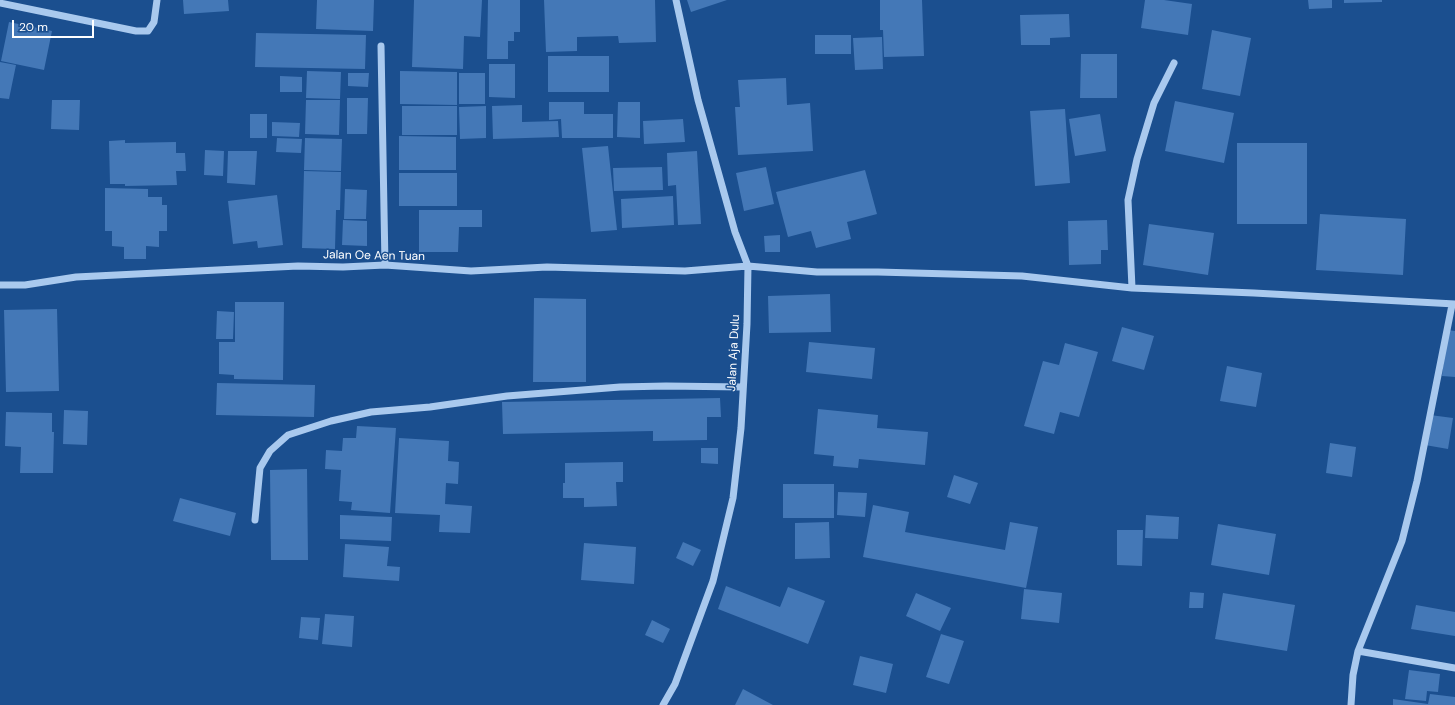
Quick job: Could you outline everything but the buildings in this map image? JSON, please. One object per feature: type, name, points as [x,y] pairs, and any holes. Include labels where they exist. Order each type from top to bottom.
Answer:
[{"type":"street","points":[[0,3],[136,31],[148,31],[154,22],[157,0]]},
{"type":"street","name":"Jalan Aja Dulu","points":[[663,705],[675,684],[713,581],[733,498],[741,428],[747,324],[748,266],[735,232],[698,100],[676,0]]},
{"type":"street","points":[[381,46],[385,265]]},
{"type":"street","points":[[1132,288],[1128,200],[1137,159],[1154,103],[1174,63]]},
{"type":"street","name":"Jalan Oe Aen Tuan","points":[[0,285],[25,285],[76,277],[298,266],[343,267],[385,265],[471,271],[547,267],[685,271],[748,266],[817,272],[1022,276],[1132,288],[1262,293],[1453,304]]},
{"type":"street","points":[[1351,705],[1353,675],[1358,651],[1402,541],[1417,481],[1453,304]]},
{"type":"street","points":[[255,520],[260,468],[270,451],[288,435],[331,421],[371,412],[430,408],[507,396],[666,386],[743,387]]},
{"type":"street","points":[[1358,651],[1455,668]]}]
